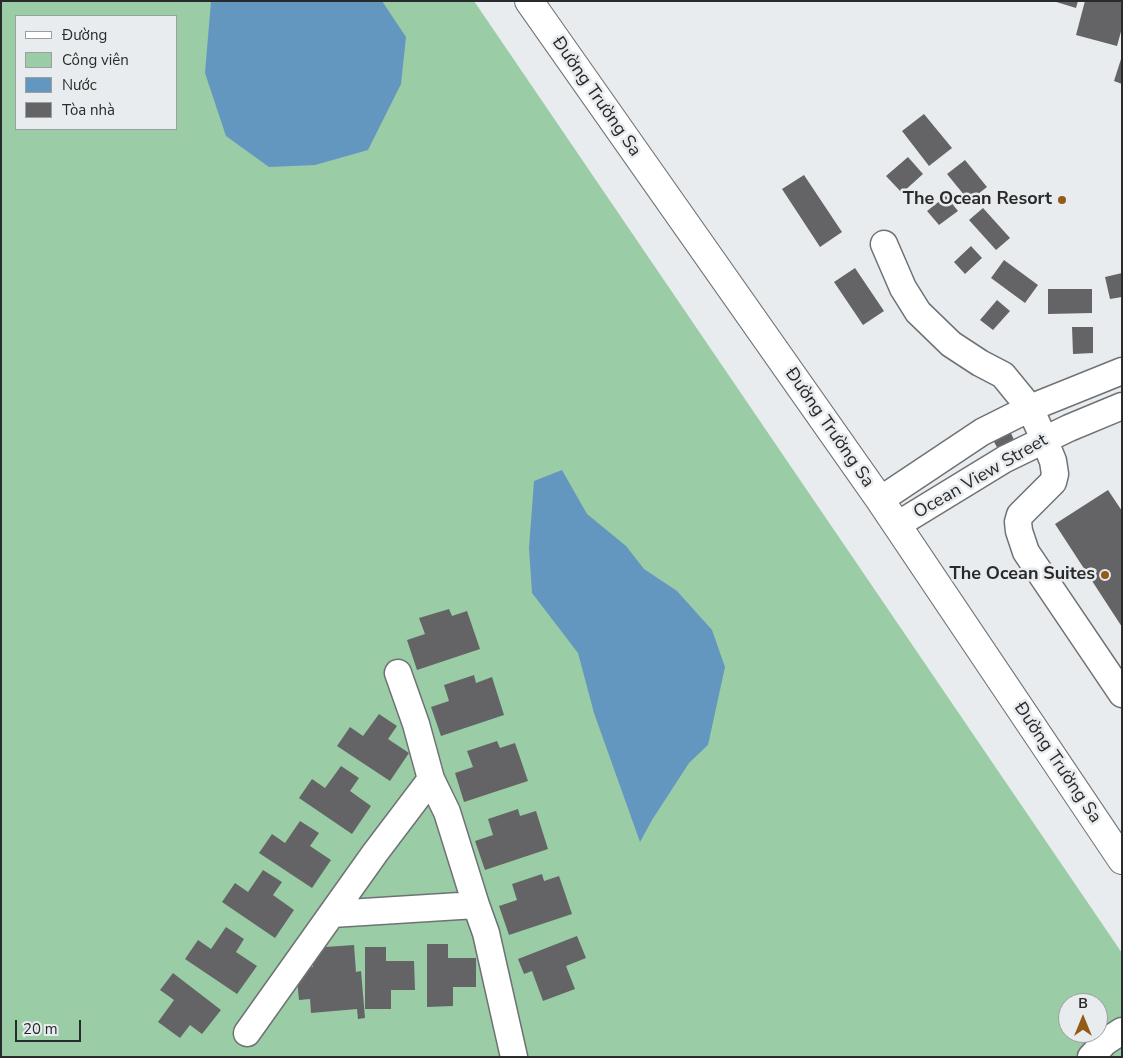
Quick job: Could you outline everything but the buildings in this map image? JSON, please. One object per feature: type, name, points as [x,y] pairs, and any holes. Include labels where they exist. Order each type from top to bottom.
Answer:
[{"type":"main road","name":"Đường Trường Sa","points":[[529,1],[880,500],[1122,860]]},
{"type":"street","points":[[884,244],[903,288],[918,312],[951,344],[1002,375],[1030,408],[1052,461],[1055,474],[1048,487],[1020,515],[1018,522],[1026,552],[1122,694]]},
{"type":"street","name":"Ocean View Street","points":[[880,500],[982,432],[1030,408],[1122,371]]},
{"type":"street","name":"Ocean View Street","points":[[897,525],[1005,459],[1122,406]]},
{"type":"street","points":[[398,673],[416,724],[431,779],[447,812],[486,933],[514,1057]]},
{"type":"street","points":[[247,1033],[375,853],[431,779]]},
{"type":"street","points":[[332,914],[476,905]]},
{"type":"street","points":[[1091,1057],[1105,1042],[1122,1030]]},
{"type":"green space","points":[[1,1],[474,1],[1122,953],[1122,1057],[1,1057]]},
{"type":"water","points":[[211,1],[382,1],[406,37],[401,84],[368,150],[315,165],[269,167],[226,136],[205,73]]},
{"type":"water","points":[[562,470],[587,514],[626,546],[644,569],[677,591],[712,630],[725,667],[708,745],[689,763],[640,842],[594,713],[578,653],[532,593],[529,548],[534,481]]},
{"type":"place","name":"The Ocean Resort","points":[[1062,200]]},
{"type":"place","name":"The Ocean Suites","points":[[1105,575]]}]
